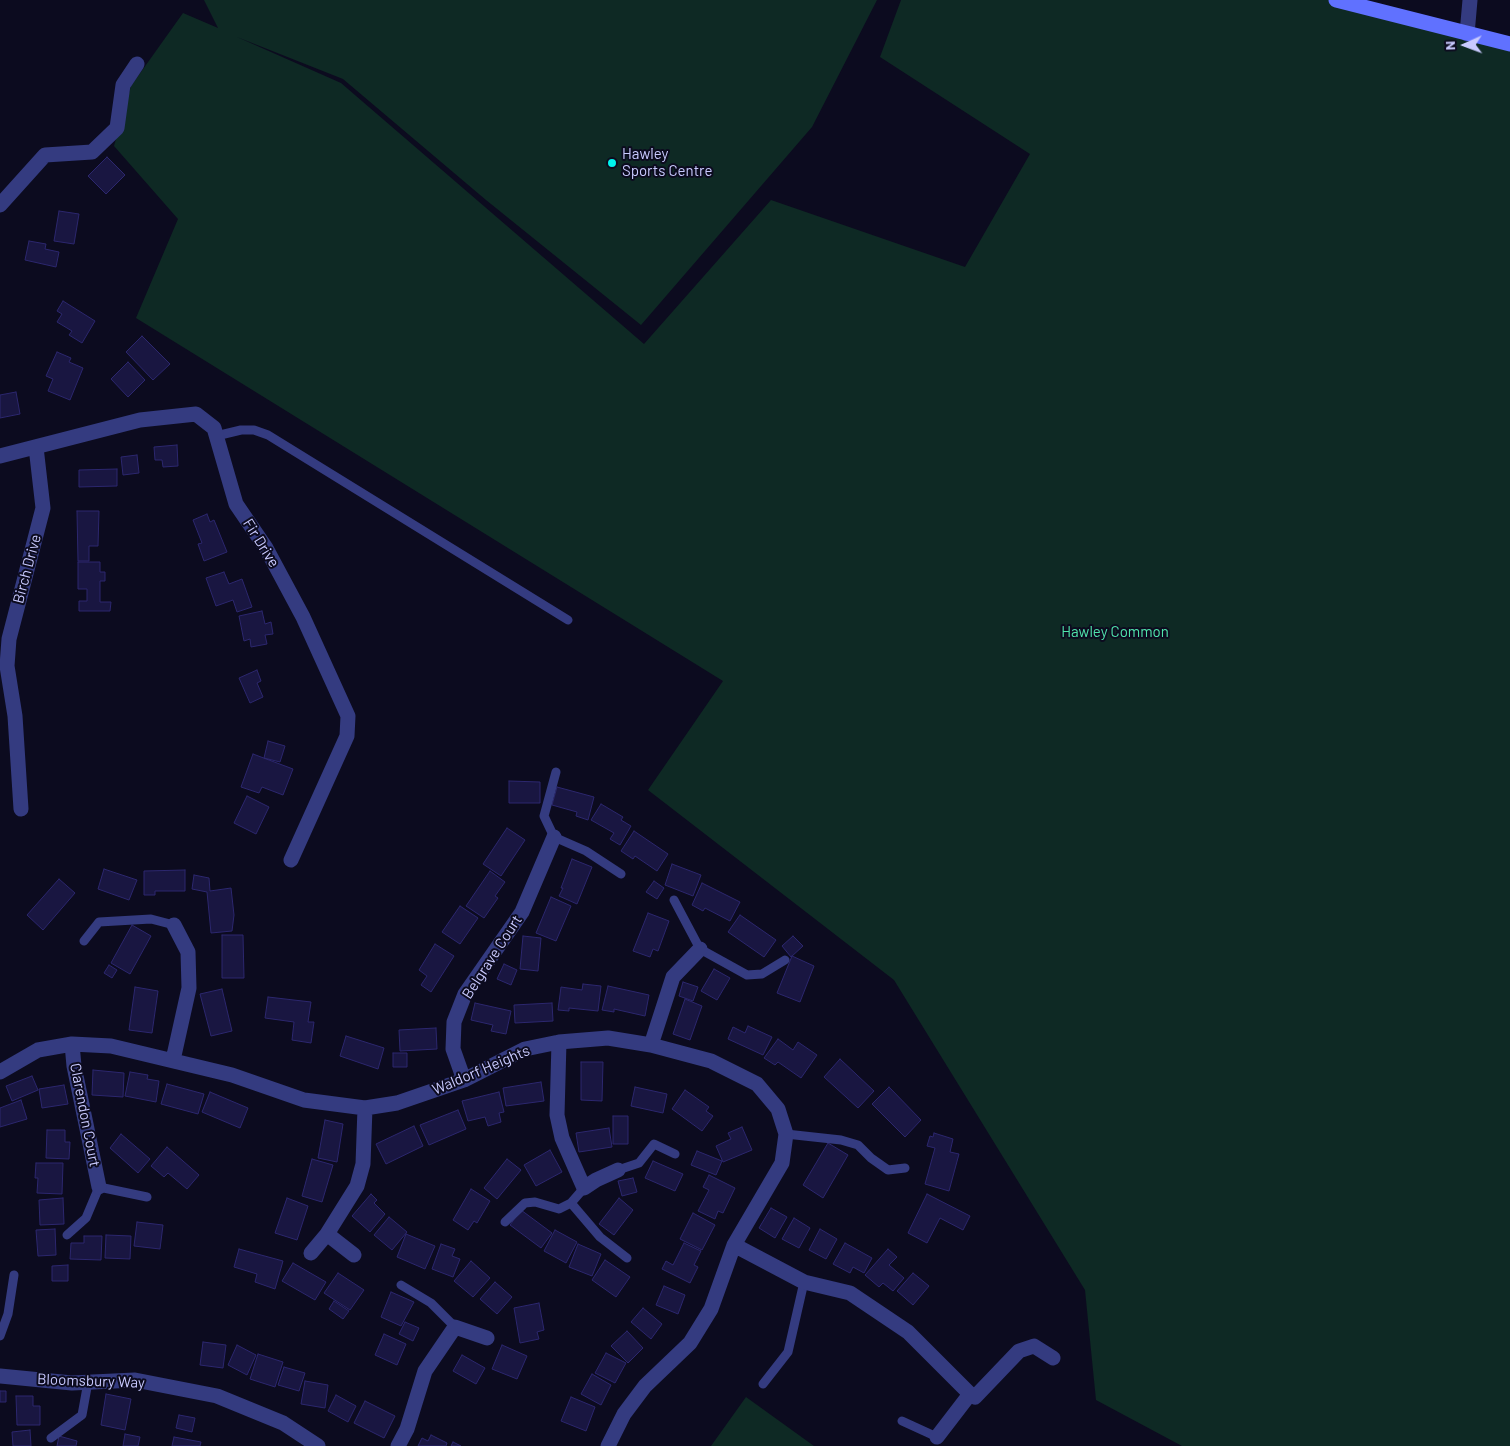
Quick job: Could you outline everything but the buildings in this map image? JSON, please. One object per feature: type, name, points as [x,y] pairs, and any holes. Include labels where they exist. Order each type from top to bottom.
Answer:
[{"type":"street","points":[[1336,0],[1510,44]]},
{"type":"street","points":[[1467,34],[1470,0]]},
{"type":"street","points":[[0,206],[45,155],[92,152],[117,128],[123,85],[138,64]]},
{"type":"street","name":"Fir Drive","points":[[0,456],[140,420],[196,414],[214,428],[236,504],[266,548],[303,617],[348,716],[347,736],[291,860]]},
{"type":"street","name":"Birch Drive","points":[[21,809],[14,716],[6,666],[9,640],[43,508],[36,447]]},
{"type":"street","name":"Belgrave Court","points":[[464,1080],[453,1049],[454,1022],[465,994],[522,912],[554,837]]},
{"type":"street","points":[[173,1060],[189,988],[188,952],[174,925]]},
{"type":"street","points":[[651,1045],[673,977],[700,949]]},
{"type":"street","name":"Waldorf Heights","points":[[0,1072],[38,1050],[72,1044],[111,1046],[232,1075],[304,1100],[365,1108],[397,1103],[464,1080],[525,1049],[559,1042],[608,1038],[651,1045],[711,1061],[757,1084],[778,1109],[786,1134],[782,1163],[734,1245],[710,1309],[690,1344],[645,1386],[624,1414],[608,1446]]},
{"type":"street","points":[[559,1042],[557,1115],[562,1138],[584,1188],[618,1170]]},
{"type":"street","name":"Clarendon Court","points":[[72,1044],[74,1066],[99,1186]]},
{"type":"street","points":[[311,1253],[327,1234],[357,1186],[364,1164],[365,1108]]},
{"type":"street","points":[[327,1234],[354,1255]]},
{"type":"street","points":[[734,1245],[804,1282],[850,1293],[908,1332],[975,1397],[1019,1351],[1034,1346],[1054,1358]]},
{"type":"street","points":[[398,1446],[407,1428],[425,1372],[455,1327],[487,1338]]},
{"type":"street","name":"Bloomsbury Way","points":[[0,1376],[72,1383],[135,1380],[217,1396],[283,1423],[318,1446]]},
{"type":"street","points":[[937,1437],[970,1394]]},
{"type":"lane","points":[[216,436],[241,430],[254,430],[268,435],[568,620]]},
{"type":"lane","points":[[556,772],[544,816],[554,837],[586,851],[621,874]]},
{"type":"lane","points":[[674,900],[700,949],[747,975],[762,974],[785,960]]},
{"type":"lane","points":[[84,941],[99,922],[151,920],[174,925]]},
{"type":"lane","points":[[786,1134],[849,1142],[858,1145],[871,1158],[888,1170],[905,1168]]},
{"type":"lane","points":[[618,1170],[639,1163],[654,1144],[675,1154]]},
{"type":"lane","points":[[67,1235],[86,1218],[99,1186],[147,1197]]},
{"type":"lane","points":[[505,1222],[525,1203],[535,1202],[559,1209],[571,1203],[584,1188]]},
{"type":"lane","points":[[571,1203],[600,1237],[628,1258]]},
{"type":"lane","points":[[0,1336],[8,1314],[14,1275]]},
{"type":"lane","points":[[763,1384],[788,1352],[804,1282]]},
{"type":"lane","points":[[401,1285],[431,1303],[455,1327]]},
{"type":"lane","points":[[51,1438],[82,1415],[88,1382]]},
{"type":"lane","points":[[902,1421],[937,1437]]},
{"type":"green space","name":"Hawley Common","points":[[204,0],[877,0],[812,127],[641,325],[486,200],[343,79],[237,37],[341,83],[644,344],[771,200],[965,267],[1030,154],[880,57],[901,0],[1350,0],[1510,40],[1510,1446],[1182,1446],[1096,1400],[1085,1290],[894,980],[648,790],[723,681],[136,318],[178,219],[114,146],[131,86],[183,13],[218,28]]},
{"type":"green space","points":[[746,1397],[814,1446],[711,1446]]},
{"type":"place","name":"Hawley Sports Centre","points":[[612,163]]}]
